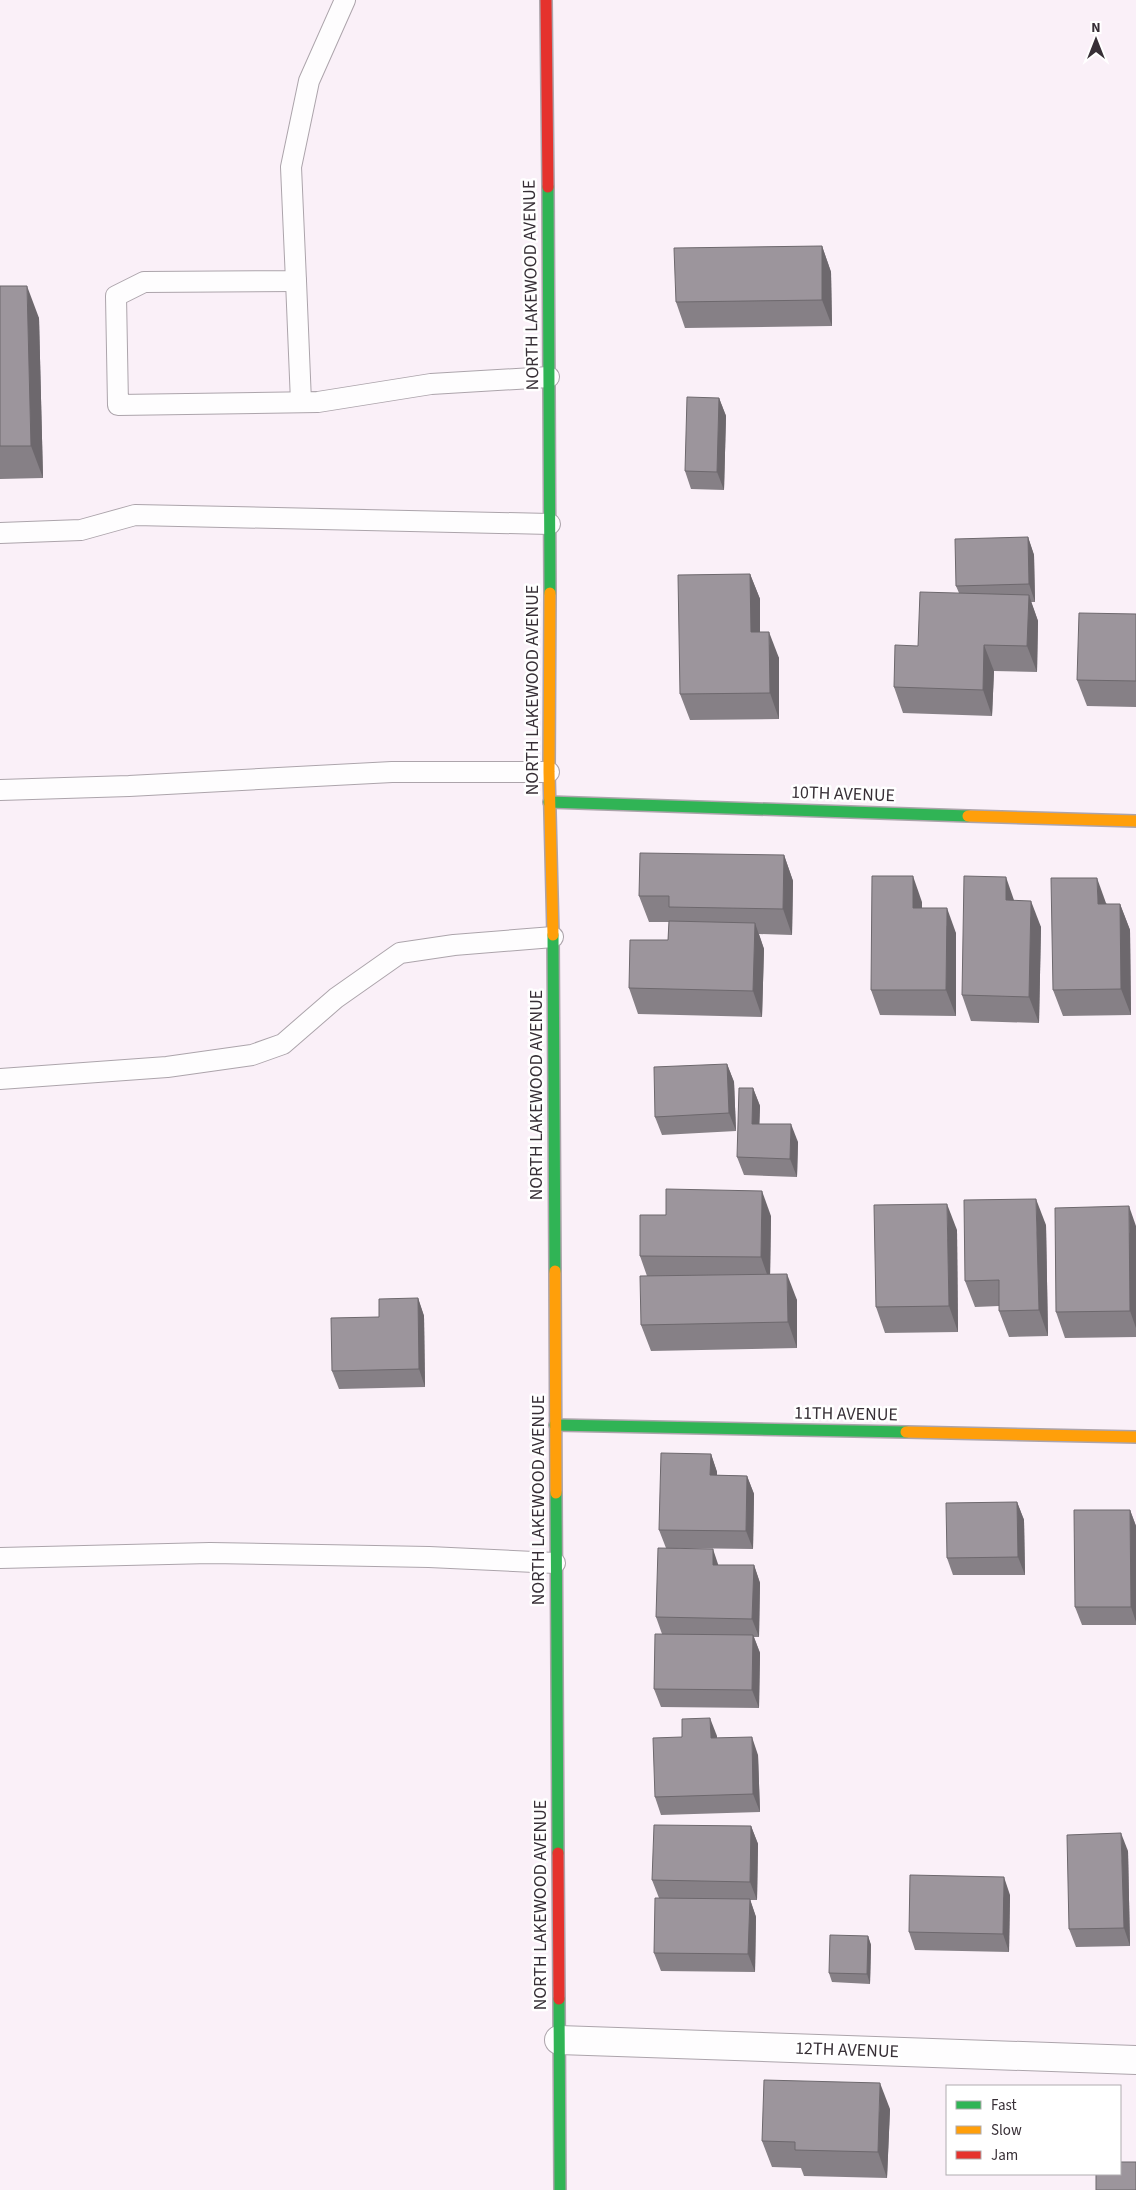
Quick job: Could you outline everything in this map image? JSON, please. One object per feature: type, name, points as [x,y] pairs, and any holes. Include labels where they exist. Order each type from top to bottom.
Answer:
[{"type":"street","name":"NORTH LAKEWOOD AVENUE","points":[[546,0],[550,524],[548,772],[553,937],[560,2190]]},
{"type":"street","name":"10TH AVENUE","points":[[549,802],[1136,821]]},
{"type":"street","name":"11TH AVENUE","points":[[555,1426],[1136,1437]]},
{"type":"street","name":"12TH AVENUE","points":[[559,2040],[1136,2060]]},
{"type":"lane","points":[[301,402],[291,167],[308,80],[345,0]]},
{"type":"lane","points":[[296,281],[144,282],[116,296],[118,405],[318,402],[430,384],[549,377]]},
{"type":"lane","points":[[0,533],[81,530],[135,515],[550,524]]},
{"type":"lane","points":[[0,790],[129,786],[392,772],[548,772]]},
{"type":"lane","points":[[0,1079],[168,1067],[252,1055],[282,1044],[336,998],[400,953],[454,945],[553,937]]},
{"type":"lane","points":[[0,1558],[210,1553],[429,1557],[556,1563]]},
{"type":"building","points":[[822,246],[822,300],[676,302],[674,248]]},
{"type":"building","points":[[0,286],[27,286],[31,446],[0,446]]},
{"type":"building","points":[[687,397],[719,398],[717,472],[685,471]]},
{"type":"building","points":[[1028,537],[1029,584],[956,586],[955,539]]},
{"type":"building","points":[[750,574],[751,632],[769,632],[770,693],[680,694],[678,575]]},
{"type":"building","points":[[920,592],[1029,595],[1027,646],[984,645],[983,690],[894,687],[895,645],[918,646]]},
{"type":"building","points":[[1079,613],[1136,614],[1136,681],[1077,680]]},
{"type":"building","points":[[640,853],[784,855],[783,909],[669,907],[669,896],[639,896]]},
{"type":"building","points":[[872,876],[913,876],[913,908],[947,908],[946,990],[871,990]]},
{"type":"building","points":[[964,876],[1006,877],[1006,900],[1031,901],[1029,997],[962,995]]},
{"type":"building","points":[[1051,878],[1097,878],[1098,904],[1120,904],[1121,989],[1053,990]]},
{"type":"building","points":[[669,921],[755,923],[753,991],[629,988],[630,940],[668,940]]},
{"type":"building","points":[[727,1064],[729,1113],[655,1117],[654,1067]]},
{"type":"building","points":[[739,1088],[753,1088],[752,1124],[791,1124],[790,1159],[737,1157]]},
{"type":"building","points":[[666,1189],[762,1191],[761,1257],[640,1256],[640,1215],[666,1215]]},
{"type":"building","points":[[1036,1199],[1039,1310],[999,1311],[999,1280],[965,1281],[964,1200]]},
{"type":"building","points":[[947,1204],[949,1306],[876,1307],[874,1205]]},
{"type":"building","points":[[1129,1206],[1130,1311],[1056,1312],[1055,1208]]},
{"type":"building","points":[[787,1274],[788,1322],[641,1325],[640,1276]]},
{"type":"building","points":[[418,1298],[419,1369],[332,1371],[331,1318],[379,1317],[379,1299]]},
{"type":"building","points":[[661,1453],[711,1454],[710,1475],[747,1476],[746,1531],[659,1530]]},
{"type":"building","points":[[1017,1502],[1018,1557],[947,1558],[946,1503]]},
{"type":"building","points":[[1074,1510],[1130,1510],[1131,1607],[1075,1607]]},
{"type":"building","points":[[658,1548],[713,1549],[713,1565],[754,1565],[752,1619],[656,1617]]},
{"type":"building","points":[[655,1634],[753,1635],[752,1690],[654,1689]]},
{"type":"building","points":[[710,1718],[711,1738],[752,1737],[753,1794],[655,1797],[653,1738],[682,1737],[682,1719]]},
{"type":"building","points":[[654,1825],[751,1826],[750,1882],[652,1880]]},
{"type":"building","points":[[1121,1833],[1124,1928],[1069,1929],[1067,1835]]},
{"type":"building","points":[[910,1875],[1004,1877],[1003,1934],[909,1932]]},
{"type":"building","points":[[655,1898],[750,1899],[748,1954],[654,1953]]},
{"type":"building","points":[[830,1935],[868,1936],[867,1974],[829,1973]]},
{"type":"building","points":[[764,2080],[880,2083],[878,2152],[795,2150],[795,2142],[762,2141]]},
{"type":"building","points":[[1121,2162],[1136,2162],[1136,2190],[1096,2190],[1096,2175],[1121,2175]]},
{"type":"traffic: fast","points":[[548,187],[550,593]]},
{"type":"traffic: fast","points":[[549,802],[968,816]]},
{"type":"traffic: fast","points":[[553,935],[555,1271]]},
{"type":"traffic: fast","points":[[555,1425],[906,1432]]},
{"type":"traffic: fast","points":[[556,1493],[558,1853]]},
{"type":"traffic: fast","points":[[559,1999],[560,2190]]},
{"type":"traffic: slow","points":[[550,593],[549,772],[553,935]]},
{"type":"traffic: slow","points":[[968,816],[1136,821]]},
{"type":"traffic: slow","points":[[555,1271],[556,1493]]},
{"type":"traffic: slow","points":[[906,1432],[1136,1437]]},
{"type":"traffic: jam","points":[[546,0],[548,187]]},
{"type":"traffic: jam","points":[[558,1853],[559,1999]]}]
